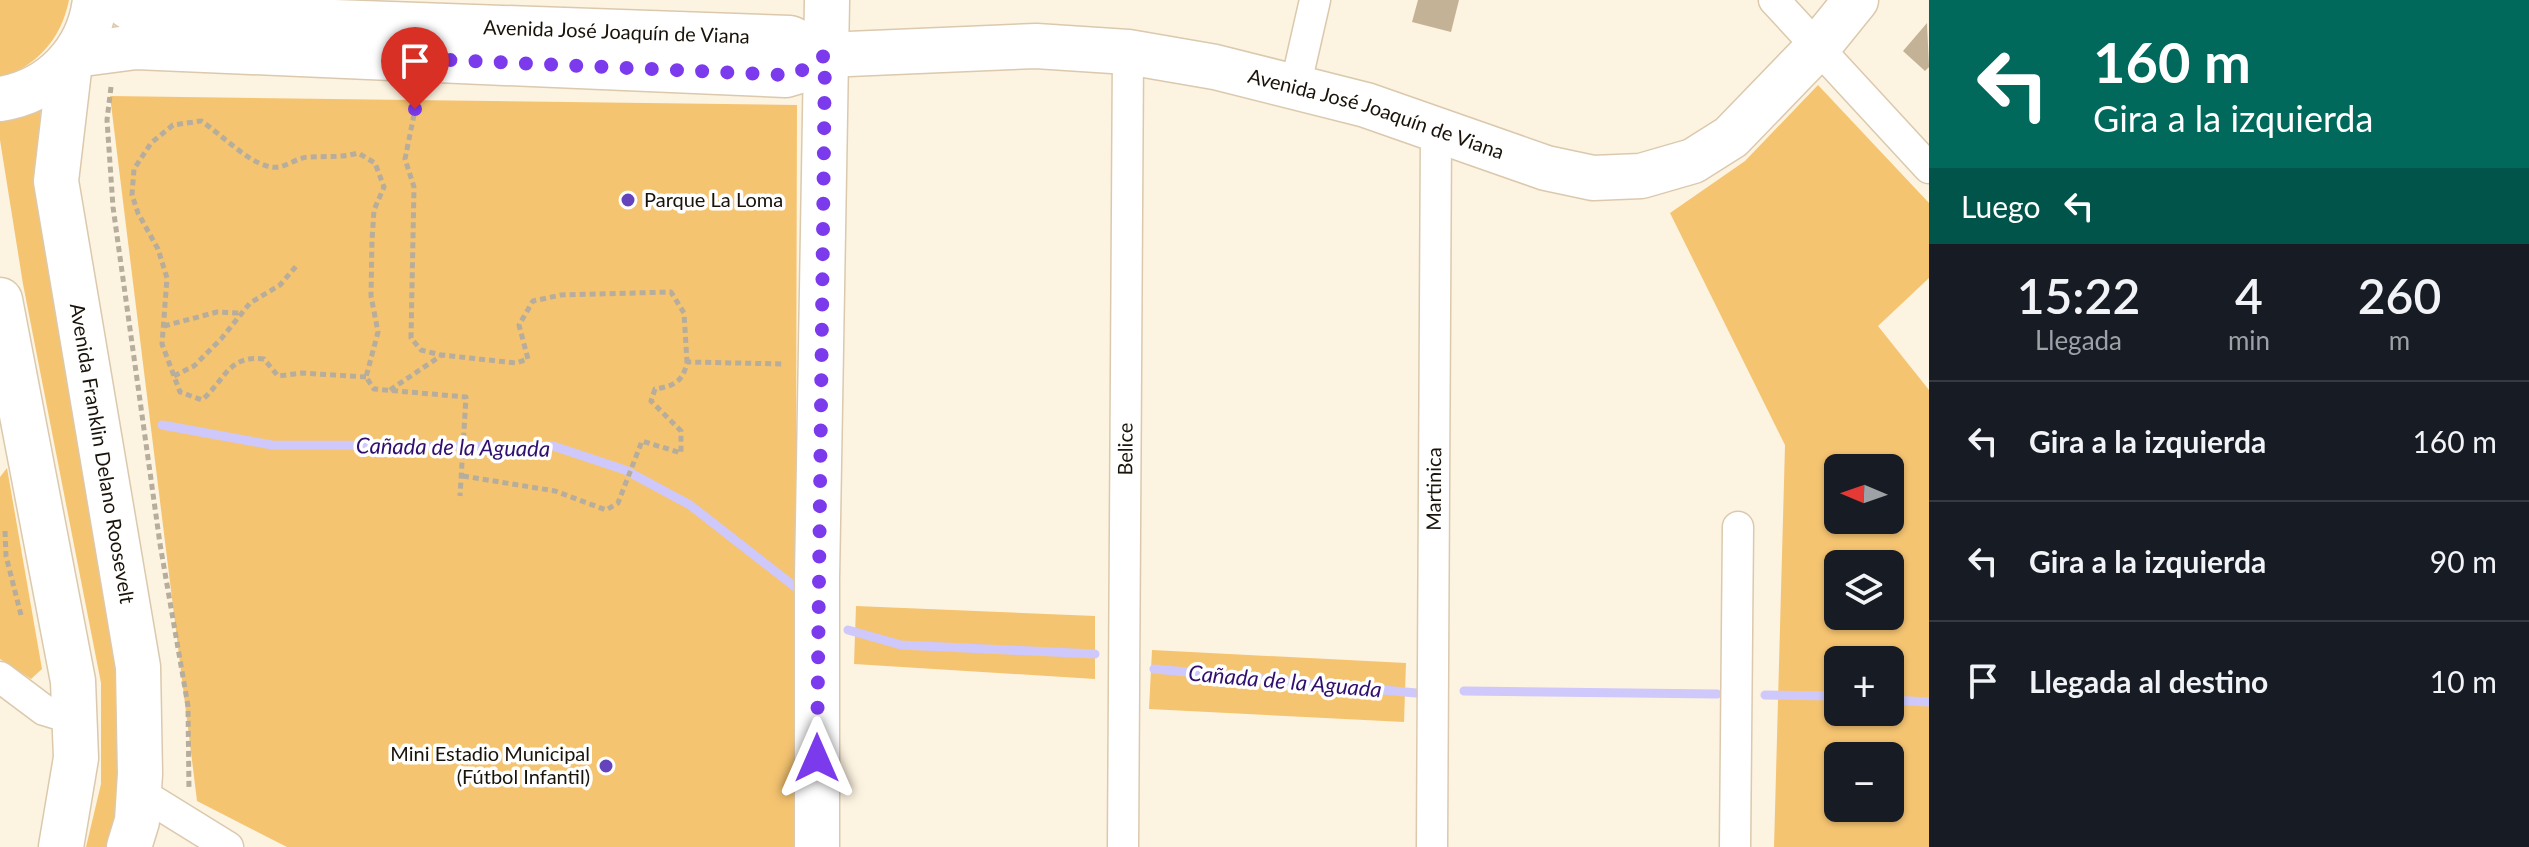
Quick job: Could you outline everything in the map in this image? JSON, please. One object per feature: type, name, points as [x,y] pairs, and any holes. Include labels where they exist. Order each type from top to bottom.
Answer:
[{"type":"street","points":[[0,99],[18,96],[46,83],[72,58],[86,36],[95,0]]},
{"type":"street","name":"Avenida José Joaquín de Viana","points":[[120,0],[129,7],[147,12],[436,48]]},
{"type":"street","points":[[817,847],[817,579],[827,0]]},
{"type":"street","points":[[1295,88],[1315,0]]},
{"type":"street","points":[[1774,0],[1929,168]]},
{"type":"street","name":"Avenida José Joaquín de Viana","points":[[72,58],[118,48],[436,48],[790,38],[825,55],[1036,46],[1128,52],[1215,67],[1366,105],[1546,168],[1593,178],[1641,176],[1693,161],[1731,137],[1818,47],[1856,0]]},
{"type":"street","name":"Belice","points":[[1123,847],[1128,52]]},
{"type":"street","name":"Avenida Franklin Delano Roosevelt","points":[[72,58],[56,181],[138,667],[142,728],[139,792],[129,847]]},
{"type":"street","name":"Martinica","points":[[1432,847],[1436,131]]},
{"type":"street","points":[[0,300],[66,639],[77,720],[73,788],[61,847]]},
{"type":"street","points":[[1735,847],[1738,527]]},
{"type":"street","points":[[0,677],[44,710],[77,720]]},
{"type":"street","points":[[139,792],[228,847]]},
{"type":"path","points":[[118,48],[107,120],[113,207],[160,544],[188,706],[189,823]]},
{"type":"path","points":[[436,48],[405,159],[414,187],[411,338],[421,350],[516,363],[528,359],[519,325],[533,301],[576,294],[671,292],[684,313],[687,362],[684,377],[673,386],[655,389],[651,401],[681,431],[681,453],[642,441],[618,503],[606,510],[555,491],[463,476]]},
{"type":"path","points":[[366,377],[302,373],[278,376],[264,359],[245,357],[228,368],[220,385],[202,400],[180,392],[162,344],[167,278],[132,195],[134,169],[151,143],[173,125],[201,121],[230,139],[250,161],[277,167],[306,157],[336,159],[358,153],[375,163],[384,187],[374,210],[372,240],[371,296],[378,332],[366,377],[374,389],[466,397],[460,496]]},
{"type":"path","points":[[174,376],[194,366],[250,303],[280,285],[298,264]]},
{"type":"path","points":[[164,326],[217,312],[241,313]]},
{"type":"path","points":[[389,390],[442,355]]},
{"type":"path","points":[[687,362],[785,364]]},
{"type":"shaded area","points":[[0,0],[69,0],[60,27],[45,49],[25,66],[0,79]]},
{"type":"shaded area","points":[[1818,85],[1929,203],[1929,278],[1878,326],[1929,390],[1929,847],[1774,847],[1785,445],[1670,213],[1745,161]]},
{"type":"shaded area","points":[[45,96],[40,115],[40,188],[125,686],[125,784],[110,847],[86,847],[101,784],[101,683],[23,284],[0,140],[0,112]]},
{"type":"shaded area","name":"Parque La Loma","points":[[110,96],[797,105],[795,847],[287,847],[197,801]]},
{"type":"shaded area","points":[[7,468],[42,669],[31,679],[0,659],[0,477]]},
{"type":"shaded area","points":[[856,606],[1095,616],[1095,679],[854,664]]},
{"type":"shaded area","points":[[1152,650],[1406,663],[1404,722],[1149,709]]},
{"type":"building","points":[[1418,0],[1459,0],[1451,32],[1412,22]]},
{"type":"building","points":[[1927,23],[1929,67],[1925,71],[1903,51]]},
{"type":"waterway","name":"Cañada de la Aguada","points":[[162,425],[272,445],[553,446],[625,470],[690,505],[799,590]]},
{"type":"waterway","name":"Cañada de la Aguada","points":[[848,630],[901,645],[1095,654]]},
{"type":"waterway","name":"Cañada de la Aguada","points":[[1154,669],[1416,693]]},
{"type":"waterway","name":"Cañada de la Aguada","points":[[1464,691],[1717,694]]},
{"type":"waterway","name":"Cañada de la Aguada","points":[[1765,695],[1824,696]]},
{"type":"waterway","name":"Cañada de la Aguada","points":[[1904,701],[1929,702]]},
{"type":"place","name":"Parque La Loma","points":[[628,200]]},
{"type":"place","name":"Mini Estadio Municipal (Fútbol Infantil)","points":[[606,766]]},
{"type":"route","points":[[415,109],[426,59],[786,75],[806,69],[825,55],[817,758]]}]
